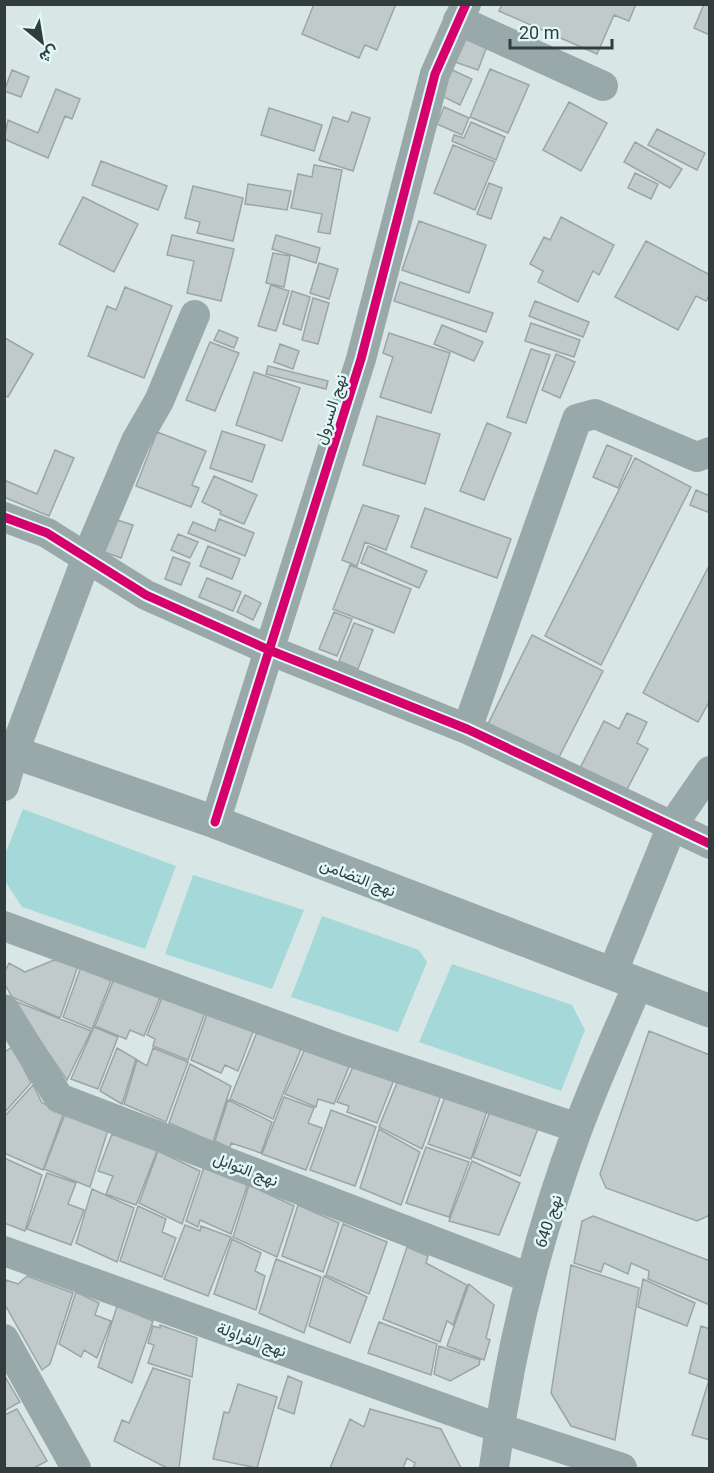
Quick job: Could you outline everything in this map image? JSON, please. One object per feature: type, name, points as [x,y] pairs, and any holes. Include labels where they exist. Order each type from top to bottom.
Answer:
[{"type":"street","points":[[462,12],[603,86]]},
{"type":"street","name":"نهج السرول","points":[[215,822],[361,360],[435,74],[462,12]]},
{"type":"street","points":[[4,786],[9,750],[87,556],[136,441],[159,401],[195,315]]},
{"type":"street","points":[[467,729],[577,419],[595,414],[697,458],[710,452]]},
{"type":"street","points":[[4,517],[47,533],[146,595],[269,650],[467,729],[710,844]]},
{"type":"street","name":"نهج التضامن","points":[[9,750],[215,822],[710,1011]]},
{"type":"street","name":"نهج 640","points":[[494,1468],[499,1428],[530,1278],[672,826],[710,771]]},
{"type":"street","points":[[4,926],[344,1050],[578,1128]]},
{"type":"street","name":"نهج التوابل","points":[[4,1010],[58,1098],[530,1278]]},
{"type":"street","name":"نهج الفراولة","points":[[4,1251],[499,1428],[622,1468]]},
{"type":"street","points":[[4,1339],[76,1468]]},
{"type":"shaded area","points":[[23,809],[176,866],[145,949],[22,907],[5,881],[4,857]]},
{"type":"shaded area","points":[[193,875],[304,910],[272,989],[165,954]]},
{"type":"shaded area","points":[[322,916],[419,950],[427,962],[398,1032],[291,997]]},
{"type":"shaded area","points":[[452,964],[572,1005],[585,1030],[561,1091],[419,1042]]},
{"type":"building","points":[[314,4],[396,4],[377,50],[365,45],[359,58],[302,34]]},
{"type":"building","points":[[502,4],[636,4],[629,21],[614,15],[597,54],[499,11]]},
{"type":"building","points":[[704,4],[710,4],[710,35],[694,28]]},
{"type":"building","points":[[463,37],[487,46],[478,70],[455,62]]},
{"type":"building","points":[[450,69],[472,79],[460,105],[438,94]]},
{"type":"building","points":[[490,69],[529,85],[508,133],[470,117]]},
{"type":"building","points":[[12,70],[29,77],[21,97],[4,91]]},
{"type":"building","points":[[56,89],[80,99],[72,119],[65,116],[48,158],[4,139],[8,120],[38,133]]},
{"type":"building","points":[[569,102],[607,123],[581,171],[543,150]]},
{"type":"building","points":[[444,107],[469,118],[462,135],[437,124]]},
{"type":"building","points":[[269,108],[322,125],[314,151],[261,135]]},
{"type":"building","points":[[352,112],[370,118],[353,171],[319,160],[333,117],[348,122]]},
{"type":"building","points":[[471,122],[505,137],[496,160],[452,141],[454,135],[464,138]]},
{"type":"building","points":[[657,129],[705,153],[697,170],[648,145]]},
{"type":"building","points":[[635,142],[682,169],[670,188],[624,162]]},
{"type":"building","points":[[453,145],[495,162],[475,210],[434,193]]},
{"type":"building","points":[[101,161],[167,186],[158,210],[92,185]]},
{"type":"building","points":[[314,165],[342,170],[330,234],[318,232],[322,214],[291,208],[298,174],[312,177]]},
{"type":"building","points":[[635,173],[658,184],[651,199],[628,188]]},
{"type":"building","points":[[489,183],[502,188],[491,219],[477,214]]},
{"type":"building","points":[[248,184],[291,191],[287,210],[245,204]]},
{"type":"building","points":[[193,186],[243,198],[233,241],[197,233],[200,222],[185,218]]},
{"type":"building","points":[[83,197],[138,224],[114,272],[59,244]]},
{"type":"building","points":[[561,217],[614,245],[599,275],[593,271],[578,302],[538,282],[543,271],[530,264],[544,237],[550,240]]},
{"type":"building","points":[[419,221],[486,245],[469,293],[402,270]]},
{"type":"building","points":[[172,235],[234,249],[221,301],[187,293],[194,261],[167,255]]},
{"type":"building","points":[[276,235],[320,248],[316,263],[272,249]]},
{"type":"building","points":[[646,241],[710,275],[710,294],[706,301],[696,296],[678,330],[615,297]]},
{"type":"building","points":[[273,253],[290,256],[284,287],[266,283]]},
{"type":"building","points":[[319,263],[338,269],[329,299],[310,293]]},
{"type":"building","points":[[400,282],[493,313],[486,332],[394,301]]},
{"type":"building","points":[[271,285],[289,291],[276,331],[258,326]]},
{"type":"building","points":[[125,287],[172,306],[144,378],[88,356],[107,306],[116,310]]},
{"type":"building","points":[[292,291],[310,297],[301,330],[283,324]]},
{"type":"building","points":[[313,298],[329,303],[318,344],[302,340]]},
{"type":"building","points":[[535,301],[589,322],[583,337],[529,316]]},
{"type":"building","points":[[531,323],[580,340],[574,357],[525,341]]},
{"type":"building","points":[[442,325],[483,342],[474,361],[434,344]]},
{"type":"building","points":[[219,330],[238,338],[234,348],[214,340]]},
{"type":"building","points":[[389,333],[450,353],[431,413],[380,397],[393,357],[383,353]]},
{"type":"building","points":[[5,338],[33,354],[8,397],[4,395]]},
{"type":"building","points":[[210,342],[239,353],[215,411],[186,400]]},
{"type":"building","points":[[280,344],[299,351],[293,369],[274,362]]},
{"type":"building","points":[[531,349],[550,355],[526,423],[507,417]]},
{"type":"building","points":[[556,354],[575,362],[560,398],[542,390]]},
{"type":"building","points":[[268,366],[328,381],[326,389],[266,374]]},
{"type":"building","points":[[254,372],[300,388],[282,441],[236,425]]},
{"type":"building","points":[[377,416],[440,434],[425,484],[363,465]]},
{"type":"building","points":[[487,423],[511,433],[484,500],[460,491]]},
{"type":"building","points":[[222,431],[265,445],[252,482],[210,468]]},
{"type":"building","points":[[157,432],[206,451],[192,485],[199,488],[191,507],[136,486]]},
{"type":"building","points":[[607,445],[632,456],[618,488],[593,477]]},
{"type":"building","points":[[55,450],[74,458],[49,516],[4,497],[4,480],[37,494]]},
{"type":"building","points":[[635,458],[691,487],[601,665],[545,636]]},
{"type":"building","points":[[214,476],[257,495],[244,524],[220,514],[221,511],[202,502]]},
{"type":"building","points":[[696,490],[710,496],[710,513],[690,505]]},
{"type":"building","points":[[363,505],[399,516],[386,550],[365,542],[357,566],[342,560]]},
{"type":"building","points":[[425,508],[511,539],[497,578],[411,547]]},
{"type":"building","points":[[111,518],[133,525],[121,558],[99,550]]},
{"type":"building","points":[[219,519],[254,533],[245,556],[188,533],[193,522],[215,531]]},
{"type":"building","points":[[178,534],[198,542],[190,558],[171,550]]},
{"type":"building","points":[[208,546],[240,559],[232,579],[200,566]]},
{"type":"building","points":[[368,546],[427,571],[419,588],[361,563]]},
{"type":"building","points":[[173,557],[190,563],[181,585],[165,579]]},
{"type":"building","points":[[710,564],[710,700],[698,722],[643,693]]},
{"type":"building","points":[[350,565],[411,589],[394,633],[333,609]]},
{"type":"building","points":[[207,578],[241,592],[233,611],[199,597]]},
{"type":"building","points":[[245,595],[261,603],[253,620],[237,612]]},
{"type":"building","points":[[334,612],[352,619],[337,656],[319,649]]},
{"type":"building","points":[[354,623],[373,630],[358,669],[339,661]]},
{"type":"building","points":[[532,635],[603,671],[557,761],[487,726]]},
{"type":"building","points":[[627,713],[647,722],[637,743],[648,749],[623,797],[577,774],[604,721],[619,729]]},
{"type":"building","points":[[54,960],[78,966],[60,1018],[12,997],[4,983],[4,973],[9,963],[25,972]]},
{"type":"building","points":[[81,967],[111,981],[92,1029],[63,1017]]},
{"type":"building","points":[[116,974],[162,993],[144,1036],[130,1030],[126,1039],[95,1026]]},
{"type":"building","points":[[164,993],[207,1007],[188,1060],[153,1046],[155,1039],[147,1035]]},
{"type":"building","points":[[12,1000],[91,1031],[67,1080]]},
{"type":"building","points":[[209,1008],[256,1024],[238,1071],[225,1065],[221,1073],[191,1060]]},
{"type":"building","points":[[94,1027],[118,1037],[98,1089],[71,1079]]},
{"type":"building","points":[[259,1027],[301,1049],[273,1119],[230,1099]]},
{"type":"building","points":[[649,1031],[710,1055],[710,1215],[697,1221],[606,1188],[600,1174]]},
{"type":"building","points":[[308,1042],[352,1059],[334,1104],[318,1099],[316,1107],[285,1094]]},
{"type":"building","points":[[13,1047],[31,1083],[4,1113],[4,1052]]},
{"type":"building","points":[[117,1048],[136,1059],[122,1104],[100,1091]]},
{"type":"building","points":[[153,1048],[188,1062],[166,1122],[124,1104],[137,1060],[147,1066]]},
{"type":"building","points":[[357,1058],[397,1072],[377,1123],[347,1112],[349,1106],[337,1102]]},
{"type":"building","points":[[190,1064],[231,1086],[213,1142],[169,1123]]},
{"type":"building","points":[[401,1073],[442,1092],[422,1149],[379,1127]]},
{"type":"building","points":[[33,1085],[42,1103],[64,1112],[43,1170],[4,1153],[4,1117]]},
{"type":"building","points":[[447,1091],[489,1105],[471,1159],[428,1144]]},
{"type":"building","points":[[284,1097],[314,1108],[308,1123],[322,1128],[306,1170],[262,1154]]},
{"type":"building","points":[[228,1100],[272,1122],[261,1153],[231,1143],[230,1148],[215,1141]]},
{"type":"building","points":[[492,1106],[539,1126],[520,1176],[473,1157]]},
{"type":"building","points":[[67,1109],[108,1130],[90,1187],[44,1169]]},
{"type":"building","points":[[331,1110],[376,1127],[355,1186],[310,1170]]},
{"type":"building","points":[[379,1129],[420,1152],[401,1205],[360,1188]]},
{"type":"building","points":[[112,1134],[157,1151],[136,1205],[106,1194],[113,1176],[98,1171]]},
{"type":"building","points":[[426,1147],[469,1162],[449,1217],[406,1203]]},
{"type":"building","points":[[158,1151],[200,1171],[182,1224],[139,1203]]},
{"type":"building","points":[[4,1158],[42,1175],[25,1231],[4,1223]]},
{"type":"building","points":[[206,1161],[249,1180],[231,1234],[200,1220],[198,1227],[186,1221]]},
{"type":"building","points":[[472,1161],[520,1183],[499,1235],[449,1221]]},
{"type":"building","points":[[47,1173],[76,1183],[68,1204],[84,1210],[71,1245],[27,1229]]},
{"type":"building","points":[[249,1185],[294,1206],[277,1257],[233,1237]]},
{"type":"building","points":[[92,1189],[134,1208],[117,1262],[76,1243]]},
{"type":"building","points":[[298,1205],[339,1223],[323,1272],[282,1256]]},
{"type":"building","points":[[138,1206],[166,1219],[162,1232],[176,1238],[162,1277],[120,1261]]},
{"type":"building","points":[[593,1216],[710,1261],[710,1305],[648,1279],[649,1271],[631,1263],[628,1274],[604,1263],[601,1272],[574,1263],[582,1221]]},
{"type":"building","points":[[343,1224],[387,1242],[369,1294],[326,1275]]},
{"type":"building","points":[[185,1225],[200,1231],[201,1226],[231,1237],[208,1296],[164,1279]]},
{"type":"building","points":[[232,1239],[261,1253],[255,1271],[265,1276],[256,1310],[214,1294]]},
{"type":"building","points":[[407,1247],[428,1256],[426,1263],[467,1285],[453,1325],[447,1321],[440,1342],[383,1319]]},
{"type":"building","points":[[276,1259],[321,1277],[304,1333],[259,1313]]},
{"type":"building","points":[[571,1265],[639,1288],[615,1440],[571,1426],[551,1393]]},
{"type":"building","points":[[27,1276],[73,1293],[50,1364],[42,1370],[4,1303],[6,1280],[18,1284]]},
{"type":"building","points":[[324,1276],[367,1297],[350,1343],[309,1326]]},
{"type":"building","points":[[643,1279],[695,1303],[687,1326],[638,1307]]},
{"type":"building","points":[[469,1284],[494,1305],[486,1338],[490,1340],[484,1360],[447,1346]]},
{"type":"building","points":[[76,1292],[99,1303],[95,1315],[111,1321],[97,1358],[84,1350],[81,1357],[59,1344]]},
{"type":"building","points":[[117,1306],[153,1321],[132,1383],[98,1367]]},
{"type":"building","points":[[379,1322],[437,1344],[431,1375],[368,1353]]},
{"type":"building","points":[[160,1325],[197,1338],[192,1377],[148,1363],[154,1345],[148,1343],[153,1326],[160,1328]]},
{"type":"building","points":[[701,1326],[710,1329],[710,1440],[692,1435],[709,1380],[689,1373]]},
{"type":"building","points":[[439,1346],[480,1360],[479,1365],[450,1381],[434,1374]]},
{"type":"building","points":[[153,1368],[190,1380],[179,1468],[167,1468],[114,1441],[122,1420],[129,1423]]},
{"type":"building","points":[[4,1375],[20,1402],[4,1411]]},
{"type":"building","points":[[288,1376],[302,1382],[294,1414],[278,1408]]},
{"type":"building","points":[[238,1384],[277,1397],[257,1468],[213,1459],[224,1412],[229,1413]]},
{"type":"building","points":[[17,1409],[47,1461],[34,1468],[4,1468],[4,1415]]},
{"type":"building","points":[[370,1409],[441,1429],[461,1468],[413,1468],[415,1463],[407,1458],[403,1468],[330,1468],[350,1419],[364,1427]]},
{"type":"cycle path","points":[[215,822],[361,359],[435,74],[466,4]]},
{"type":"cycle path","points":[[4,517],[47,533],[146,595],[269,650],[467,729],[710,844]]}]
